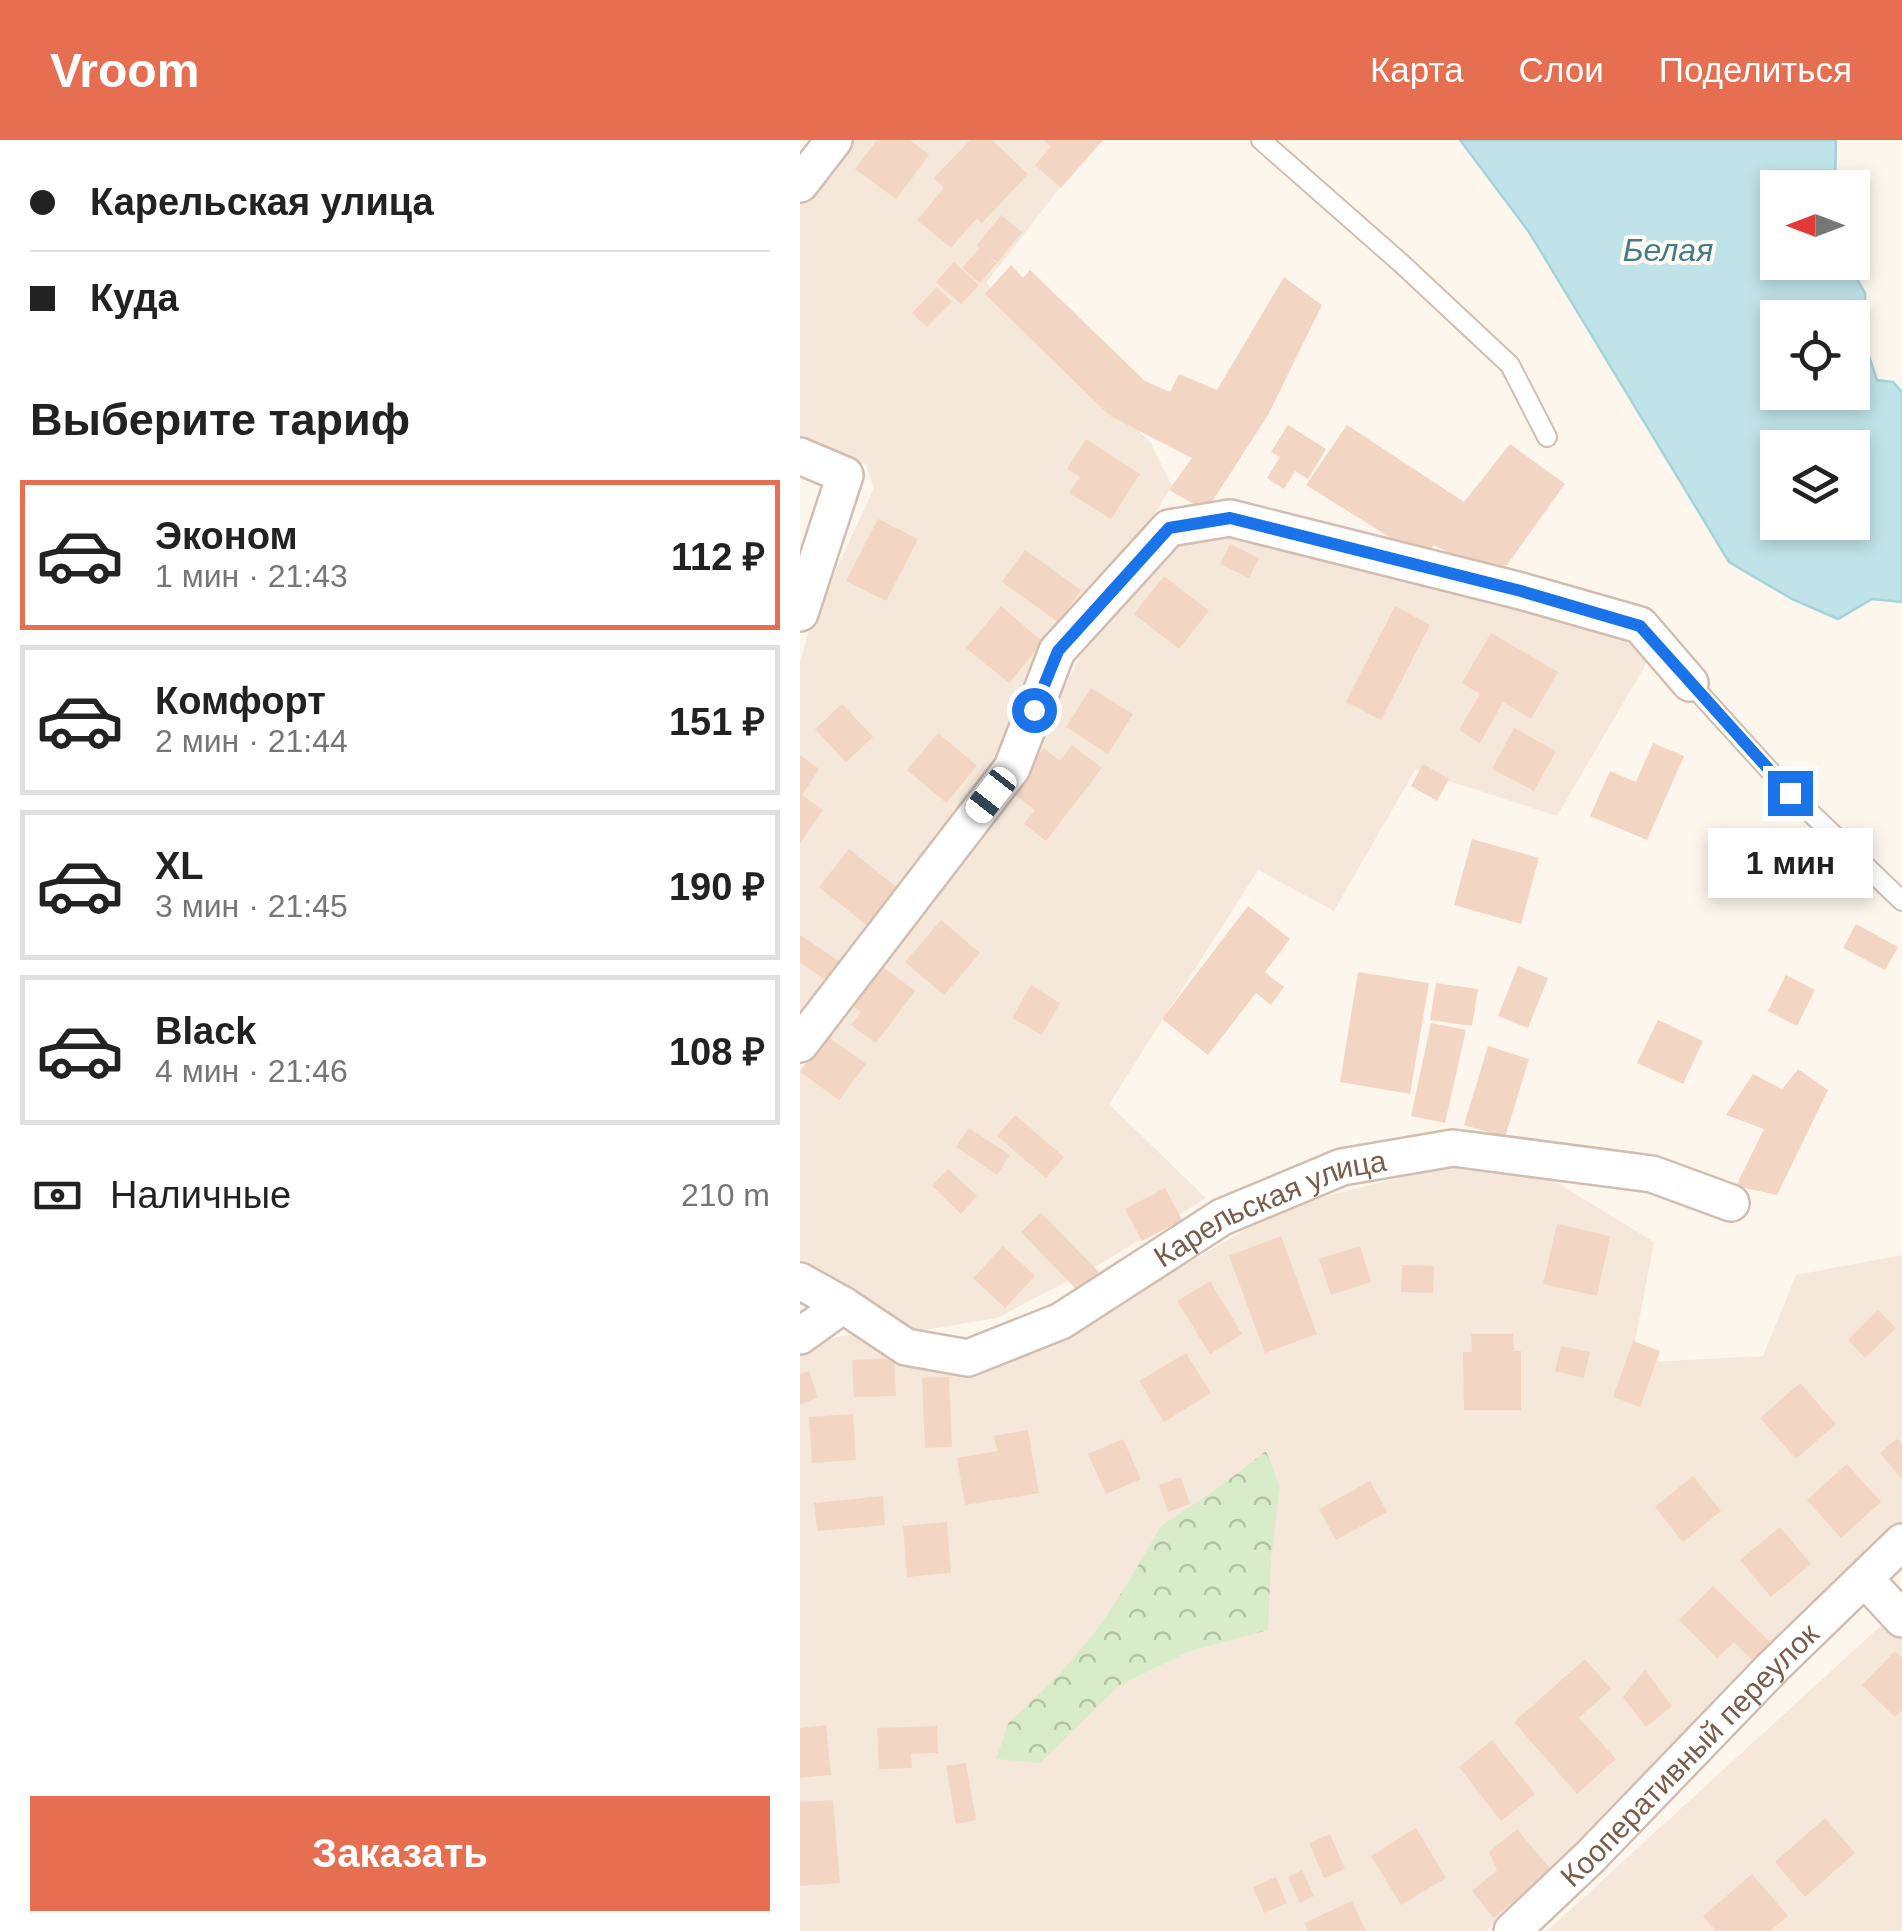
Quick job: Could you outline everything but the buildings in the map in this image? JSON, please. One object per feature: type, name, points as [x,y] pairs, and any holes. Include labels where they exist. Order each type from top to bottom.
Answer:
[{"type":"street","points":[[800,184],[834,140]]},
{"type":"street","points":[[800,456],[845,475],[800,613]]},
{"type":"street","points":[[800,1044],[1012,768],[1058,651],[1169,528],[1230,518],[1521,591],[1640,626],[1690,683]]},
{"type":"street","name":"Карельская улица","points":[[800,1281],[906,1348],[968,1358],[1062,1321],[1222,1217],[1342,1167],[1453,1148],[1652,1174],[1731,1203]]},
{"type":"street","points":[[800,1336],[843,1305]]},
{"type":"street","name":"Кооперативный переулок","points":[[1512,1931],[1902,1542]]},
{"type":"street","points":[[1865,1578],[1902,1619]]},
{"type":"lane","points":[[1261,140],[1510,366],[1547,437]]},
{"type":"lane","points":[[1690,683],[1790,793],[1902,901]]},
{"type":"shaded area","points":[[835,140],[1097,140],[986,283],[1151,443],[1172,486],[1004,752],[800,1024],[800,663],[811,624],[874,488],[866,465],[800,437],[800,193]]},
{"type":"shaded area","points":[[1269,530],[1549,607],[1652,654],[1557,816],[1415,770],[1334,911],[1258,870],[1109,1104],[1206,1198],[1104,1262],[997,1318],[918,1331],[800,1260],[800,1070],[1039,741],[1080,656],[1184,534]]},
{"type":"shaded area","points":[[1523,1162],[1654,1242],[1631,1363],[1763,1356],[1796,1275],[1902,1255],[1902,1527],[1486,1931],[800,1931],[800,1350],[825,1339],[868,1332],[971,1364],[1178,1269],[1286,1206],[1442,1167]]},
{"type":"shaded area","points":[[1888,1619],[1902,1634],[1902,1931],[1547,1931]]},
{"type":"green space","points":[[1266,1451],[1280,1488],[1268,1630],[1190,1651],[1120,1685],[1040,1763],[996,1759],[1009,1722],[1058,1676],[1099,1627],[1161,1526]]},
{"type":"water","name":"Белая","points":[[1460,140],[1836,140],[1835,170],[1760,170],[1760,280],[1858,280],[1865,300],[1760,300],[1760,410],[1870,410],[1870,359],[1877,380],[1893,382],[1902,392],[1902,602],[1872,599],[1838,619],[1792,599],[1729,562],[1529,232]]},
{"type":"route","points":[[1034,710],[1058,651],[1169,528],[1230,518],[1521,591],[1640,626],[1790,793]]}]
